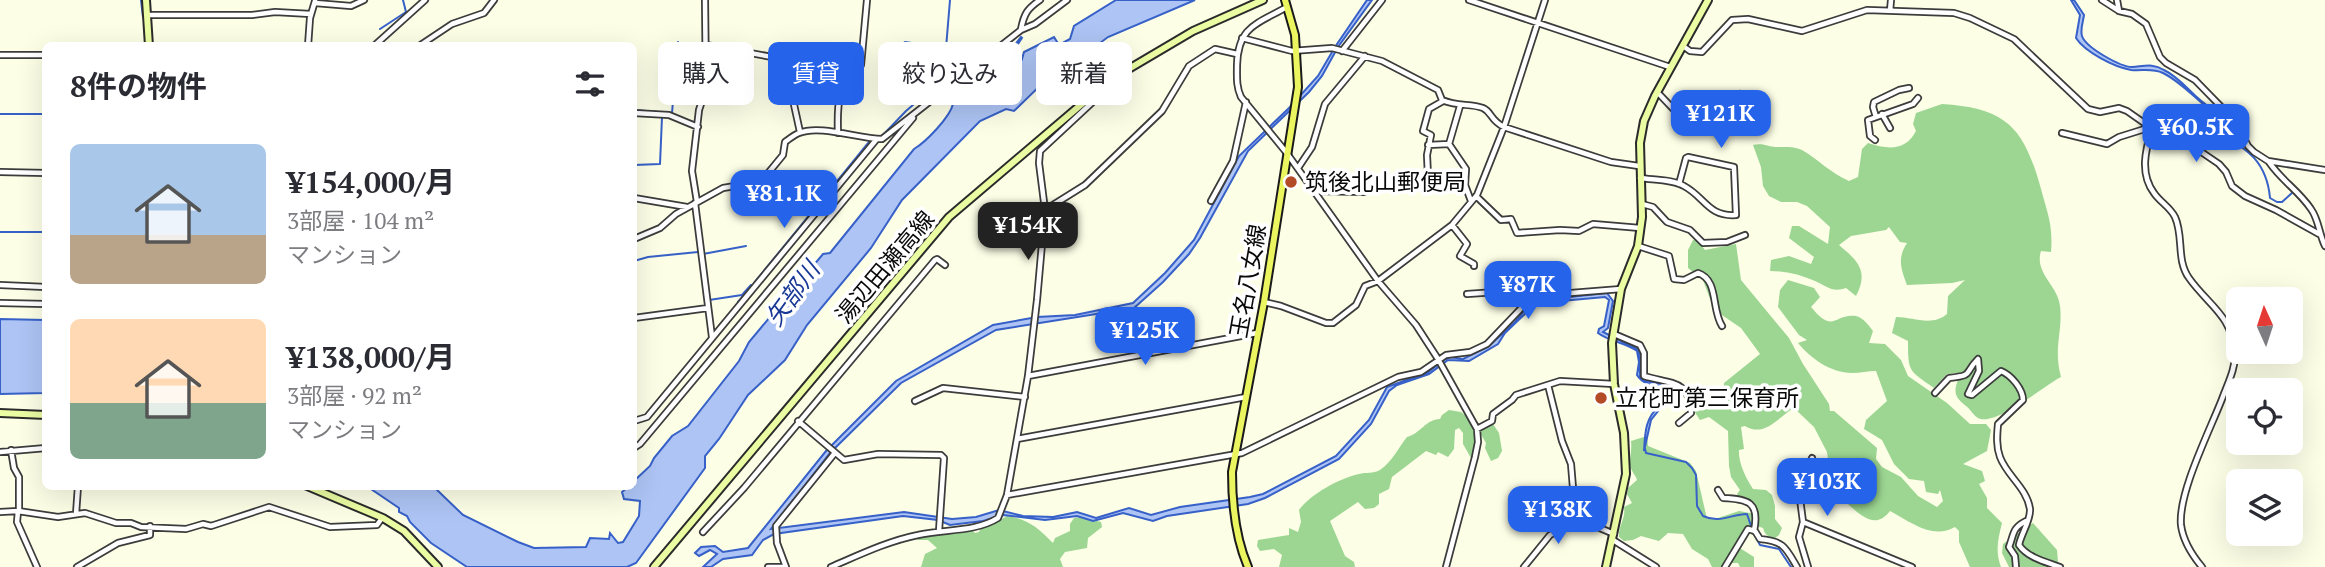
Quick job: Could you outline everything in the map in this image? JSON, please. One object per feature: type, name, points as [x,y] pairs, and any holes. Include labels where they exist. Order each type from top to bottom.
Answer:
[{"type":"main road","points":[[146,0],[149,42]]},
{"type":"main road","name":"湯辺田瀬高線","points":[[1132,67],[1193,31],[1263,0]]},
{"type":"main road","points":[[1606,567],[1626,474],[1624,433],[1614,384],[1613,337],[1621,289],[1638,246],[1641,204],[1640,143],[1644,121],[1670,67],[1708,0]]},
{"type":"main road","name":"玉名八女線","points":[[1248,567],[1241,552],[1233,503],[1232,472],[1256,333],[1264,302],[1296,97],[1297,51],[1286,3]]},
{"type":"main road","name":"湯辺田瀬高線","points":[[654,567],[949,217],[1081,105]]},
{"type":"main road","points":[[2,414],[42,415]]},
{"type":"main road","points":[[317,490],[383,517],[404,531],[438,567]]},
{"type":"street","points":[[308,42],[315,1],[351,6],[363,0]]},
{"type":"street","points":[[378,42],[425,0]]},
{"type":"street","points":[[425,42],[452,24],[484,13],[494,0]]},
{"type":"street","points":[[705,0],[706,42]]},
{"type":"street","points":[[862,42],[867,0]]},
{"type":"street","points":[[1021,30],[1024,15],[1040,0]]},
{"type":"street","points":[[637,238],[660,228],[676,214],[723,188],[765,177],[783,155],[785,142],[800,132],[838,133],[882,139],[1021,30],[1035,24],[1067,0]]},
{"type":"street","points":[[1337,49],[1382,0]]},
{"type":"street","points":[[1469,0],[1670,67]]},
{"type":"street","points":[[1264,302],[1333,324],[1356,305],[1365,286],[1378,281],[1452,225],[1476,196],[1504,127],[1545,0]]},
{"type":"street","points":[[1891,0],[1891,11]]},
{"type":"street","points":[[2102,0],[2146,24],[2160,57],[2195,80],[2235,121],[2248,146],[2268,161],[2280,178],[2313,211],[2325,246]]},
{"type":"street","points":[[2117,0],[2119,11]]},
{"type":"street","points":[[1286,3],[1247,30],[1242,38],[1237,54],[1237,89],[1315,191],[1378,281],[1416,325],[1477,429],[1475,457],[1446,567]]},
{"type":"street","points":[[1683,46],[1690,51],[1702,52],[1727,24],[1737,19],[1802,31],[1867,10],[1954,13],[2014,39],[2088,109],[2100,112],[2119,108],[2138,116],[2168,139],[2194,147],[2219,164],[2232,186],[2245,196],[2319,234]]},
{"type":"street","points":[[147,15],[252,15],[275,12],[311,14]]},
{"type":"street","points":[[1242,38],[1297,51],[1337,49],[1382,61],[1438,90],[1443,101]]},
{"type":"street","points":[[1045,210],[1085,185],[1162,111],[1189,66],[1216,49],[1237,54]]},
{"type":"street","points":[[0,55],[42,55]]},
{"type":"street","points":[[1298,168],[1311,148],[1325,104],[1365,57]]},
{"type":"street","points":[[1875,117],[1872,107],[1874,102],[1909,88]]},
{"type":"street","points":[[1660,95],[1680,116],[1704,118],[1740,94]]},
{"type":"street","points":[[1875,140],[1870,136],[1868,121],[1913,104],[1918,97]]},
{"type":"street","points":[[1428,176],[1428,145],[1431,135],[1423,131],[1425,118],[1429,108],[1443,101],[1460,106],[1479,106],[1488,110],[1494,122],[1504,127],[1611,162],[1639,166]]},
{"type":"street","points":[[1211,201],[1233,161],[1246,102]]},
{"type":"street","points":[[699,105],[692,171],[712,337]]},
{"type":"street","points":[[794,105],[800,132]]},
{"type":"street","points":[[837,105],[838,133]]},
{"type":"street","points":[[831,567],[894,542],[939,531],[978,526],[998,518],[1007,495],[1025,397],[1035,320],[1045,210],[1040,151],[1089,105]]},
{"type":"street","points":[[1449,144],[1460,106]]},
{"type":"street","points":[[637,113],[669,115],[698,127]]},
{"type":"street","points":[[1882,114],[1890,128]]},
{"type":"street","points":[[637,445],[698,376],[915,115]]},
{"type":"street","points":[[2062,134],[2107,144],[2119,137],[2151,127]]},
{"type":"street","points":[[2151,127],[2145,154],[2148,181],[2154,194],[2175,216],[2180,237],[2180,259],[2186,272],[2229,327],[2235,356],[2230,377],[2184,498],[2182,531],[2193,556],[2202,567]]},
{"type":"street","points":[[637,420],[647,417],[876,139]]},
{"type":"street","points":[[1428,145],[1449,144]]},
{"type":"street","points":[[1449,144],[1466,169],[1465,185],[1471,201]]},
{"type":"street","points":[[1640,177],[1679,184],[1715,211],[1736,215],[1734,167],[1688,157],[1679,184]]},
{"type":"street","points":[[2268,161],[2325,170]]},
{"type":"street","points":[[0,173],[42,173]]},
{"type":"street","points":[[1315,191],[1364,192],[1412,176],[1428,176],[1465,185]]},
{"type":"street","points":[[1476,196],[1501,220],[1511,219],[1517,233],[1579,231],[1593,224],[1640,228]]},
{"type":"street","points":[[637,198],[688,207]]},
{"type":"street","points":[[1641,204],[1653,207],[1667,222],[1690,230],[1703,243],[1727,242],[1745,235]]},
{"type":"street","points":[[1452,225],[1467,244],[1460,256],[1474,266]]},
{"type":"street","points":[[1638,246],[1669,256],[1674,279],[1684,280],[1698,273],[1705,276],[1713,288],[1716,315],[1722,326]]},
{"type":"street","points":[[703,533],[744,488],[935,260],[937,258],[945,265]]},
{"type":"street","points":[[0,285],[42,287]]},
{"type":"street","points":[[1467,294],[1511,291],[1533,296],[1621,289]]},
{"type":"street","points":[[1007,495],[1247,451],[1398,377],[1422,372],[1440,363],[1446,355],[1469,352],[1486,344],[1533,296]]},
{"type":"street","points":[[0,303],[42,304]]},
{"type":"street","points":[[637,318],[708,308]]},
{"type":"street","points":[[1028,376],[1256,333]]},
{"type":"street","points":[[1613,337],[1640,345],[1644,353],[1644,376],[1677,384],[1687,392],[1691,399],[1691,413],[1678,423]]},
{"type":"street","points":[[1935,393],[1949,378],[1970,373],[1978,359],[1979,371],[1969,390],[1970,396],[2001,371],[2019,388],[2023,400],[1998,424],[1997,447],[2000,459],[2027,498],[2030,514],[2019,542],[2022,550],[2041,561],[2060,567]]},
{"type":"street","points":[[1477,429],[1492,421],[1493,414],[1516,395],[1560,381],[1614,384]]},
{"type":"street","points":[[1548,386],[1562,441],[1571,464],[1575,512],[1581,520],[1613,537],[1656,567]]},
{"type":"street","points":[[915,401],[929,397],[943,388],[1025,397]]},
{"type":"street","points":[[1017,439],[1246,397]]},
{"type":"street","points":[[798,421],[831,452],[848,461],[878,454],[941,455],[944,458],[939,531]]},
{"type":"street","points":[[0,452],[42,448]]},
{"type":"street","points":[[11,450],[14,468],[19,477],[17,522],[37,567]]},
{"type":"street","points":[[768,567],[784,567],[776,526],[831,452]]},
{"type":"street","points":[[1808,567],[1799,537],[1803,522],[1799,491],[1812,458]]},
{"type":"street","points":[[75,514],[78,490]]},
{"type":"street","points":[[1718,491],[1723,498],[1742,498],[1751,503],[1755,510],[1754,531]]},
{"type":"street","points":[[0,512],[18,511],[58,517],[75,514],[97,516],[116,523],[131,523],[141,527],[186,528],[203,524],[211,526],[269,507],[330,527],[377,525],[383,517]]},
{"type":"street","points":[[1524,567],[1550,535],[1581,520]]},
{"type":"street","points":[[2016,567],[2015,556],[2009,547],[2012,532],[2017,525],[2027,520]]},
{"type":"street","points":[[1803,522],[1912,567]]},
{"type":"street","points":[[77,567],[118,543],[150,534],[150,526]]},
{"type":"street","points":[[1725,567],[1748,529],[1754,531],[1760,539],[1774,540],[1786,547],[1797,567]]},
{"type":"green space","points":[[1942,104],[1982,110],[2010,125],[2019,136],[2035,168],[2051,227],[2051,252],[2041,251],[2040,259],[2043,273],[2060,306],[2058,357],[2061,377],[2008,411],[1986,419],[1976,417],[1956,395],[1960,373],[1947,374],[1934,388],[1912,370],[1908,341],[1892,333],[1896,317],[1929,321],[1947,314],[1948,296],[1965,280],[1907,285],[1901,264],[1907,243],[1900,242],[1889,227],[1886,230],[1851,236],[1839,245],[1860,267],[1862,280],[1856,296],[1846,288],[1833,289],[1799,275],[1770,271],[1771,260],[1789,256],[1811,264],[1814,257],[1789,238],[1792,226],[1799,226],[1828,244],[1830,227],[1807,206],[1797,202],[1781,202],[1769,196],[1763,186],[1761,167],[1753,145],[1799,149],[1849,181],[1858,177],[1862,149],[1868,143],[1895,147],[1907,143],[1916,131],[1913,124],[1916,113]]},
{"type":"green space","points":[[1696,239],[1705,250],[1736,244],[1741,280],[1789,338],[1829,404],[1830,411],[1834,411],[1877,448],[1876,459],[1882,467],[1901,477],[1918,496],[1937,507],[1943,501],[1940,490],[1938,494],[1926,492],[1924,481],[1909,479],[1894,464],[1882,440],[1864,429],[1866,420],[1887,401],[1876,371],[1852,373],[1836,370],[1822,364],[1803,349],[1798,343],[1807,340],[1799,335],[1778,307],[1780,290],[1788,280],[1814,288],[1820,297],[1811,307],[1825,320],[1834,321],[1849,316],[1861,318],[1873,331],[1869,343],[1885,344],[1901,360],[1908,376],[1947,403],[1970,424],[1986,424],[1991,430],[1987,451],[1963,464],[1982,471],[1985,481],[1979,484],[1987,498],[1987,508],[2002,523],[1998,540],[2001,567],[1970,567],[1959,542],[1959,531],[1955,527],[1938,532],[1930,531],[1890,511],[1882,519],[1865,518],[1833,492],[1825,489],[1830,473],[1827,452],[1814,427],[1794,408],[1765,428],[1759,430],[1741,427],[1744,449],[1739,450],[1739,455],[1743,470],[1753,489],[1766,490],[1772,495],[1775,519],[1782,528],[1775,538],[1767,535],[1763,528],[1754,525],[1748,527],[1735,545],[1754,557],[1754,567],[1740,567],[1738,563],[1732,563],[1727,558],[1721,567],[1712,567],[1708,559],[1692,549],[1683,534],[1668,533],[1659,541],[1641,536],[1624,541],[1619,537],[1624,507],[1632,503],[1627,494],[1628,488],[1637,480],[1630,466],[1631,441],[1647,436],[1648,446],[1690,463],[1696,471],[1707,519],[1739,511],[1755,514],[1757,511],[1739,500],[1737,494],[1740,490],[1731,477],[1729,466],[1728,431],[1709,417],[1700,420],[1694,411],[1696,405],[1702,403],[1708,406],[1722,403],[1724,383],[1760,354],[1741,328],[1719,313],[1703,280],[1688,268],[1688,250]]},
{"type":"green space","points":[[1449,410],[1461,412],[1471,420],[1477,448],[1471,458],[1463,444],[1463,433],[1459,428],[1455,430],[1454,449],[1448,457],[1438,452],[1436,455],[1426,451],[1392,477],[1389,489],[1379,494],[1379,504],[1374,508],[1365,509],[1358,502],[1330,521],[1345,556],[1354,562],[1355,567],[1279,567],[1282,555],[1274,549],[1260,551],[1258,540],[1289,535],[1289,528],[1298,532],[1301,522],[1299,510],[1318,493],[1351,476],[1380,470],[1392,459],[1407,437],[1431,421],[1440,419]]},
{"type":"green space","points":[[1493,424],[1499,433],[1502,451],[1498,458],[1491,461],[1480,433],[1481,429]]},
{"type":"green space","points":[[1007,516],[1032,525],[1053,543],[1055,538],[1070,531],[1074,518],[1082,517],[1101,522],[1102,527],[1088,538],[1087,548],[1065,552],[1060,559],[1063,567],[921,567],[925,554],[937,548],[928,540],[917,540],[919,537],[971,529],[975,533],[979,532],[981,527]]},
{"type":"green space","points":[[2033,523],[2057,550],[2058,562],[2053,567],[2009,567],[2002,553],[2003,544]]},
{"type":"water","points":[[1116,0],[1195,0],[1101,42],[1064,42],[1070,39],[1074,26]]},
{"type":"water","points":[[1367,0],[1372,0],[1338,47],[1322,76],[1248,151],[1189,254],[1134,308],[996,330],[901,383],[830,453],[771,529],[904,512],[952,519],[976,517],[999,510],[1023,516],[1053,517],[1077,512],[1096,518],[1129,508],[1151,515],[1180,507],[1263,494],[1336,456],[1369,420],[1387,387],[1428,372],[1450,357],[1463,359],[1488,347],[1515,322],[1532,301],[1607,293],[1613,301],[1608,328],[1603,332],[1639,350],[1640,376],[1645,381],[1678,387],[1675,397],[1663,405],[1651,420],[1644,451],[1651,416],[1670,398],[1674,390],[1649,384],[1640,379],[1637,375],[1637,351],[1598,333],[1604,326],[1609,300],[1605,297],[1539,303],[1505,333],[1498,344],[1469,361],[1448,360],[1429,374],[1397,385],[1389,391],[1371,424],[1339,459],[1265,498],[1248,504],[1167,516],[1153,521],[1123,513],[1093,521],[1077,516],[1045,520],[1003,515],[983,521],[950,525],[938,520],[903,516],[774,534],[763,540],[752,555],[723,559],[711,567],[703,567],[717,554],[710,550],[699,556],[695,553],[701,547],[715,546],[723,552],[748,548],[826,451],[896,381],[993,325],[1037,317],[1075,315],[1133,303],[1165,273],[1194,240],[1239,156],[1318,76]]},
{"type":"water","points":[[2071,0],[2074,0],[2084,15],[2081,34],[2090,46],[2120,64],[2160,68],[2177,78],[2211,108],[2210,110],[2182,85],[2163,73],[2124,68],[2100,58],[2086,48],[2076,38],[2080,15]]},
{"type":"water","points":[[1054,37],[1057,42],[1044,42]]},
{"type":"water","points":[[1036,46],[1036,90],[1022,103],[1022,59],[1024,52]]},
{"type":"water","name":"矢部川","points":[[953,105],[1020,105],[1014,111],[1006,109],[980,121],[902,200],[871,248],[807,325],[785,360],[748,395],[705,456],[705,468],[636,563],[627,567],[467,567],[431,543],[407,516],[399,512],[399,508],[372,490],[437,490],[463,515],[534,548],[586,547],[590,538],[609,539],[610,533],[618,543],[623,542],[639,516],[640,501],[624,499],[622,492],[637,490],[637,478],[650,466],[672,436],[688,426],[739,361],[749,342],[823,254],[830,253],[914,149],[937,129]]},
{"type":"water","points":[[0,319],[42,320],[42,393],[0,394]]},
{"type":"waterway","points":[[141,0],[143,17]]},
{"type":"waterway","points":[[380,29],[406,12],[403,0]]},
{"type":"waterway","points":[[946,42],[950,0]]},
{"type":"waterway","points":[[149,17],[253,17]]},
{"type":"waterway","points":[[637,110],[672,113],[673,105]]},
{"type":"waterway","points":[[881,137],[913,105]]},
{"type":"waterway","points":[[2209,108],[2205,123],[2239,145],[2256,160],[2263,170],[2270,198],[2282,202],[2293,192]]},
{"type":"waterway","points":[[0,114],[42,114]]},
{"type":"waterway","points":[[637,165],[660,164],[662,117]]},
{"type":"waterway","points":[[754,283],[869,142]]},
{"type":"waterway","points":[[6,170],[37,170]]},
{"type":"waterway","points":[[0,232],[42,232]]},
{"type":"waterway","points":[[703,254],[746,246]]},
{"type":"waterway","points":[[637,260],[698,252]]},
{"type":"waterway","points":[[709,300],[742,295],[751,285]]},
{"type":"waterway","points":[[738,302],[751,287]]},
{"type":"waterway","points":[[637,316],[705,306]]},
{"type":"waterway","points":[[1645,449],[1646,453],[1686,462],[1692,468],[1696,475],[1697,506],[1703,516],[1720,519],[1747,514],[1752,529]]},
{"type":"waterway","points":[[1754,534],[1760,545],[1779,549],[1791,567]]},
{"type":"place","name":"筑後北山郵便局","points":[[1291,182]]},
{"type":"place","name":"立花町第三保育所","points":[[1601,398]]}]
